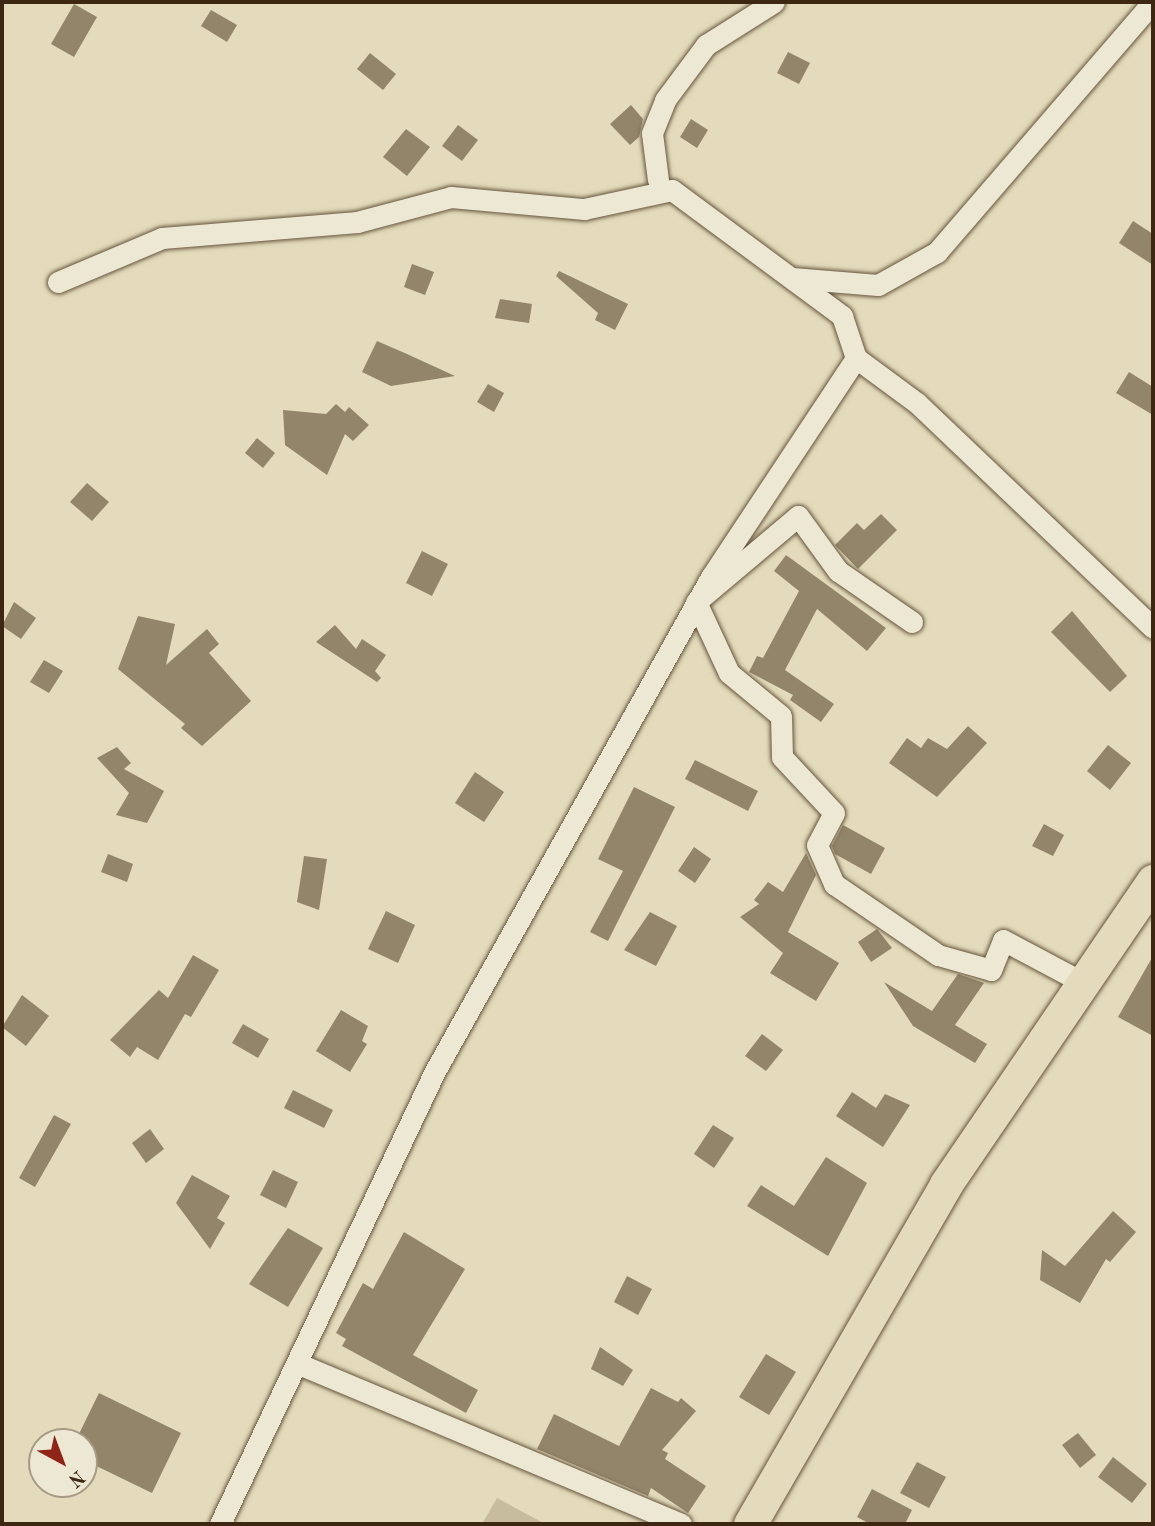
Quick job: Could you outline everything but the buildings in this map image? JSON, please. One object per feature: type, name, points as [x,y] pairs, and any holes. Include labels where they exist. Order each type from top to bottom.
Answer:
[{"type":"main road","points":[[750,1524],[946,1184],[1153,881]]},
{"type":"street","points":[[657,180],[652,133],[665,100],[706,45],[774,2]]},
{"type":"street","points":[[790,278],[878,285],[937,252],[1153,2]]},
{"type":"street","points":[[58,282],[162,238],[357,222],[451,197],[584,209],[672,190],[842,316],[856,358],[917,403],[1153,628]]},
{"type":"street","points":[[220,1524],[299,1364],[435,1071],[696,602],[781,463],[856,358]]},
{"type":"street","points":[[696,602],[798,516],[838,571],[912,622]]},
{"type":"street","points":[[696,602],[729,673],[781,716],[782,757],[834,813],[817,845],[834,884],[938,955],[991,970],[1003,940],[1084,983]]},
{"type":"street","points":[[299,1364],[681,1524]]},
{"type":"shaded area","points":[[497,1498],[545,1524],[482,1524]]}]
